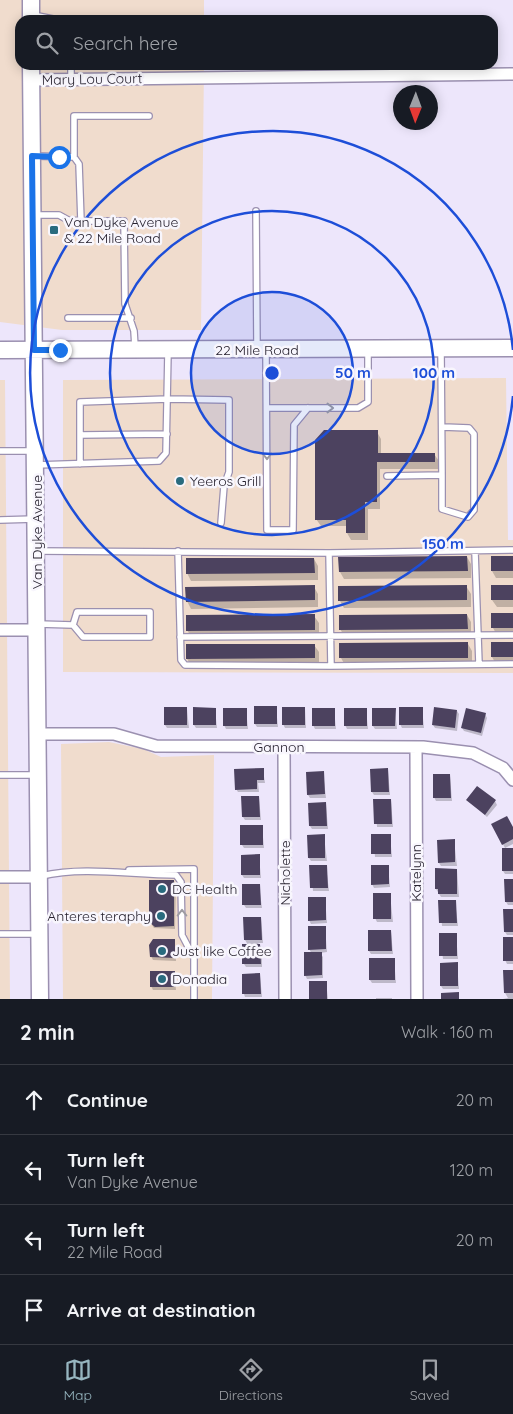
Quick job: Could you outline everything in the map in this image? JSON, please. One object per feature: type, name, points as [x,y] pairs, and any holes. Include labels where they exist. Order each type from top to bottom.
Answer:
[{"type":"main road","name":"Van Dyke Avenue","points":[[31,72],[37,519],[40,999]]},
{"type":"main road","name":"22 Mile Road","points":[[0,350],[513,348]]},
{"type":"street","name":"Mary Lou Court","points":[[31,72],[71,80],[513,74]]},
{"type":"street","points":[[0,630],[38,627]]},
{"type":"street","name":"Gannon","points":[[38,734],[114,734],[156,746],[416,747],[473,753],[503,768],[513,780]]},
{"type":"street","name":"Nicholette","points":[[284,747],[285,999]]},
{"type":"street","name":"Katelynn","points":[[416,747],[417,999]]},
{"type":"street","points":[[0,877],[39,877]]},
{"type":"lane","points":[[71,70],[71,80]]},
{"type":"lane","points":[[81,221],[79,164],[74,157],[74,116],[149,116]]},
{"type":"lane","points":[[32,156],[74,157]]},
{"type":"lane","points":[[256,211],[262,350],[267,408],[267,530],[293,530],[294,425],[308,408]]},
{"type":"lane","points":[[32,215],[59,215],[68,220],[81,221],[124,221],[125,304],[131,318],[135,350]]},
{"type":"lane","points":[[68,318],[131,318]]},
{"type":"lane","points":[[267,408],[358,408],[368,402],[368,349]]},
{"type":"lane","points":[[441,349],[443,427],[442,509],[468,517],[474,510],[474,434],[469,428],[443,427]]},
{"type":"lane","points":[[0,451],[80,464],[159,461],[166,453],[168,350]]},
{"type":"lane","points":[[80,464],[80,402],[168,399],[229,400],[229,472],[224,486],[221,523]]},
{"type":"lane","points":[[80,435],[167,434]]},
{"type":"lane","points":[[387,476],[442,475]]},
{"type":"lane","points":[[0,520],[37,519]]},
{"type":"lane","points":[[37,552],[329,553],[513,550]]},
{"type":"lane","points":[[178,551],[181,660],[185,665],[513,664]]},
{"type":"lane","points":[[474,552],[479,664]]},
{"type":"lane","points":[[329,553],[331,666]]},
{"type":"lane","points":[[77,612],[150,612],[150,637],[83,637],[73,625],[77,612]]},
{"type":"lane","points":[[38,627],[73,625]]},
{"type":"lane","points":[[180,637],[513,635]]},
{"type":"lane","points":[[0,775],[38,776]]},
{"type":"lane","points":[[39,877],[66,871],[194,869],[194,999]]},
{"type":"lane","points":[[126,871],[142,875],[176,875],[180,877],[182,935],[194,958]]},
{"type":"lane","points":[[0,934],[39,934]]},
{"type":"shaded area","points":[[0,0],[204,0],[204,15],[15,15],[15,70],[204,70],[201,330],[62,330],[0,322]]},
{"type":"shaded area","points":[[506,378],[508,540],[513,540],[513,673],[63,672],[63,380]]},
{"type":"shaded area","points":[[0,380],[5,380],[10,999],[0,999]]},
{"type":"shaded area","points":[[109,742],[143,749],[161,757],[214,755],[212,999],[63,999],[61,744]]},
{"type":"building","points":[[324,430],[378,430],[378,453],[435,453],[435,462],[377,462],[377,502],[365,502],[365,533],[346,533],[346,520],[315,520],[315,440]]},
{"type":"building","points":[[467,556],[468,571],[339,572],[338,557]]},
{"type":"building","points":[[491,556],[513,556],[513,571],[491,571]]},
{"type":"building","points":[[186,558],[314,558],[315,573],[186,574]]},
{"type":"building","points":[[315,585],[315,600],[186,602],[185,587]]},
{"type":"building","points":[[467,585],[467,600],[338,601],[338,586]]},
{"type":"building","points":[[491,585],[513,585],[513,600],[491,600]]},
{"type":"building","points":[[491,613],[513,613],[513,628],[491,628]]},
{"type":"building","points":[[315,614],[315,630],[186,631],[186,615]]},
{"type":"building","points":[[467,614],[468,629],[339,630],[339,615]]},
{"type":"building","points":[[468,642],[468,658],[339,658],[339,643]]},
{"type":"building","points":[[491,642],[513,642],[513,657],[491,657]]},
{"type":"building","points":[[186,644],[315,644],[315,658],[186,659]]},
{"type":"building","points":[[254,706],[277,706],[277,724],[254,724]]},
{"type":"building","points":[[164,707],[187,707],[187,725],[164,725]]},
{"type":"building","points":[[193,707],[216,708],[216,725],[193,725]]},
{"type":"building","points":[[282,707],[305,707],[305,725],[282,725]]},
{"type":"building","points":[[399,707],[423,707],[423,725],[399,725]]},
{"type":"building","points":[[434,707],[457,710],[455,728],[432,725]]},
{"type":"building","points":[[223,708],[247,708],[247,726],[223,726]]},
{"type":"building","points":[[312,708],[335,708],[335,726],[312,726]]},
{"type":"building","points":[[344,708],[367,708],[367,726],[344,726]]},
{"type":"building","points":[[372,708],[396,708],[395,726],[372,726]]},
{"type":"building","points":[[466,708],[486,713],[481,733],[461,728]]},
{"type":"building","points":[[264,768],[264,780],[257,780],[257,789],[235,790],[234,769]]},
{"type":"building","points":[[388,768],[389,792],[371,792],[370,769]]},
{"type":"building","points":[[324,771],[325,794],[307,795],[306,772]]},
{"type":"building","points":[[433,774],[450,774],[451,798],[433,798]]},
{"type":"building","points":[[477,786],[496,800],[485,815],[466,800]]},
{"type":"building","points":[[241,796],[259,796],[260,817],[242,817]]},
{"type":"building","points":[[373,799],[391,799],[392,824],[374,824]]},
{"type":"building","points":[[326,802],[327,826],[309,826],[308,803]]},
{"type":"building","points":[[507,816],[513,827],[513,839],[502,845],[491,824]]},
{"type":"building","points":[[240,825],[263,825],[263,845],[240,845]]},
{"type":"building","points":[[325,834],[325,858],[308,858],[307,835]]},
{"type":"building","points":[[371,834],[391,834],[391,854],[371,854]]},
{"type":"building","points":[[455,839],[455,862],[438,863],[437,840]]},
{"type":"building","points":[[502,848],[513,848],[513,871],[502,871]]},
{"type":"building","points":[[260,854],[260,875],[241,875],[241,855]]},
{"type":"building","points":[[309,865],[327,865],[328,888],[310,888]]},
{"type":"building","points":[[371,865],[389,865],[389,884],[371,885]]},
{"type":"building","points":[[435,868],[457,869],[457,894],[438,894],[438,889],[435,889]]},
{"type":"building","points":[[504,879],[513,879],[513,902],[505,902]]},
{"type":"building","points":[[149,880],[174,880],[174,926],[155,927],[149,922]]},
{"type":"building","points":[[242,884],[260,884],[261,905],[242,905]]},
{"type":"building","points":[[373,893],[391,893],[391,919],[373,919]]},
{"type":"building","points":[[308,897],[326,897],[326,920],[308,921]]},
{"type":"building","points":[[438,900],[456,900],[457,923],[439,923]]},
{"type":"building","points":[[503,909],[513,909],[513,932],[504,932]]},
{"type":"building","points":[[243,917],[261,917],[262,940],[244,940]]},
{"type":"building","points":[[308,926],[326,926],[326,949],[308,950]]},
{"type":"building","points":[[368,930],[391,930],[392,951],[368,951]]},
{"type":"building","points":[[439,933],[457,933],[457,956],[439,956]]},
{"type":"building","points":[[503,937],[513,937],[513,961],[503,961]]},
{"type":"building","name":"Just like Coffee","points":[[153,939],[175,939],[175,958],[150,957],[149,945]]},
{"type":"building","points":[[242,944],[260,944],[261,964],[242,964]]},
{"type":"building","points":[[304,952],[322,952],[322,975],[304,976]]},
{"type":"building","points":[[369,958],[395,958],[395,980],[369,980]]},
{"type":"building","points":[[458,962],[458,986],[440,986],[440,963]]},
{"type":"building","points":[[503,970],[513,970],[513,993],[504,993]]},
{"type":"building","name":"Donadia","points":[[150,971],[175,971],[174,987],[150,987]]},
{"type":"building","points":[[260,973],[261,994],[242,994],[242,974]]},
{"type":"building","points":[[309,981],[327,981],[327,999],[309,999]]},
{"type":"building","points":[[459,992],[459,999],[441,999],[441,993]]},
{"type":"place","name":"Van Dyke Avenue & 22 Mile Road","points":[[54,230]]},
{"type":"place","name":"Yeeros Grill","points":[[180,481]]},
{"type":"place","name":"DC Health","points":[[162,889]]},
{"type":"place","name":"Anteres teraphy","points":[[161,916]]},
{"type":"place","name":"Just like Coffee","points":[[162,951]]},
{"type":"place","name":"Donadia","points":[[162,979]]},
{"type":"route","points":[[59,157],[32,156],[34,350],[60,350]]}]
